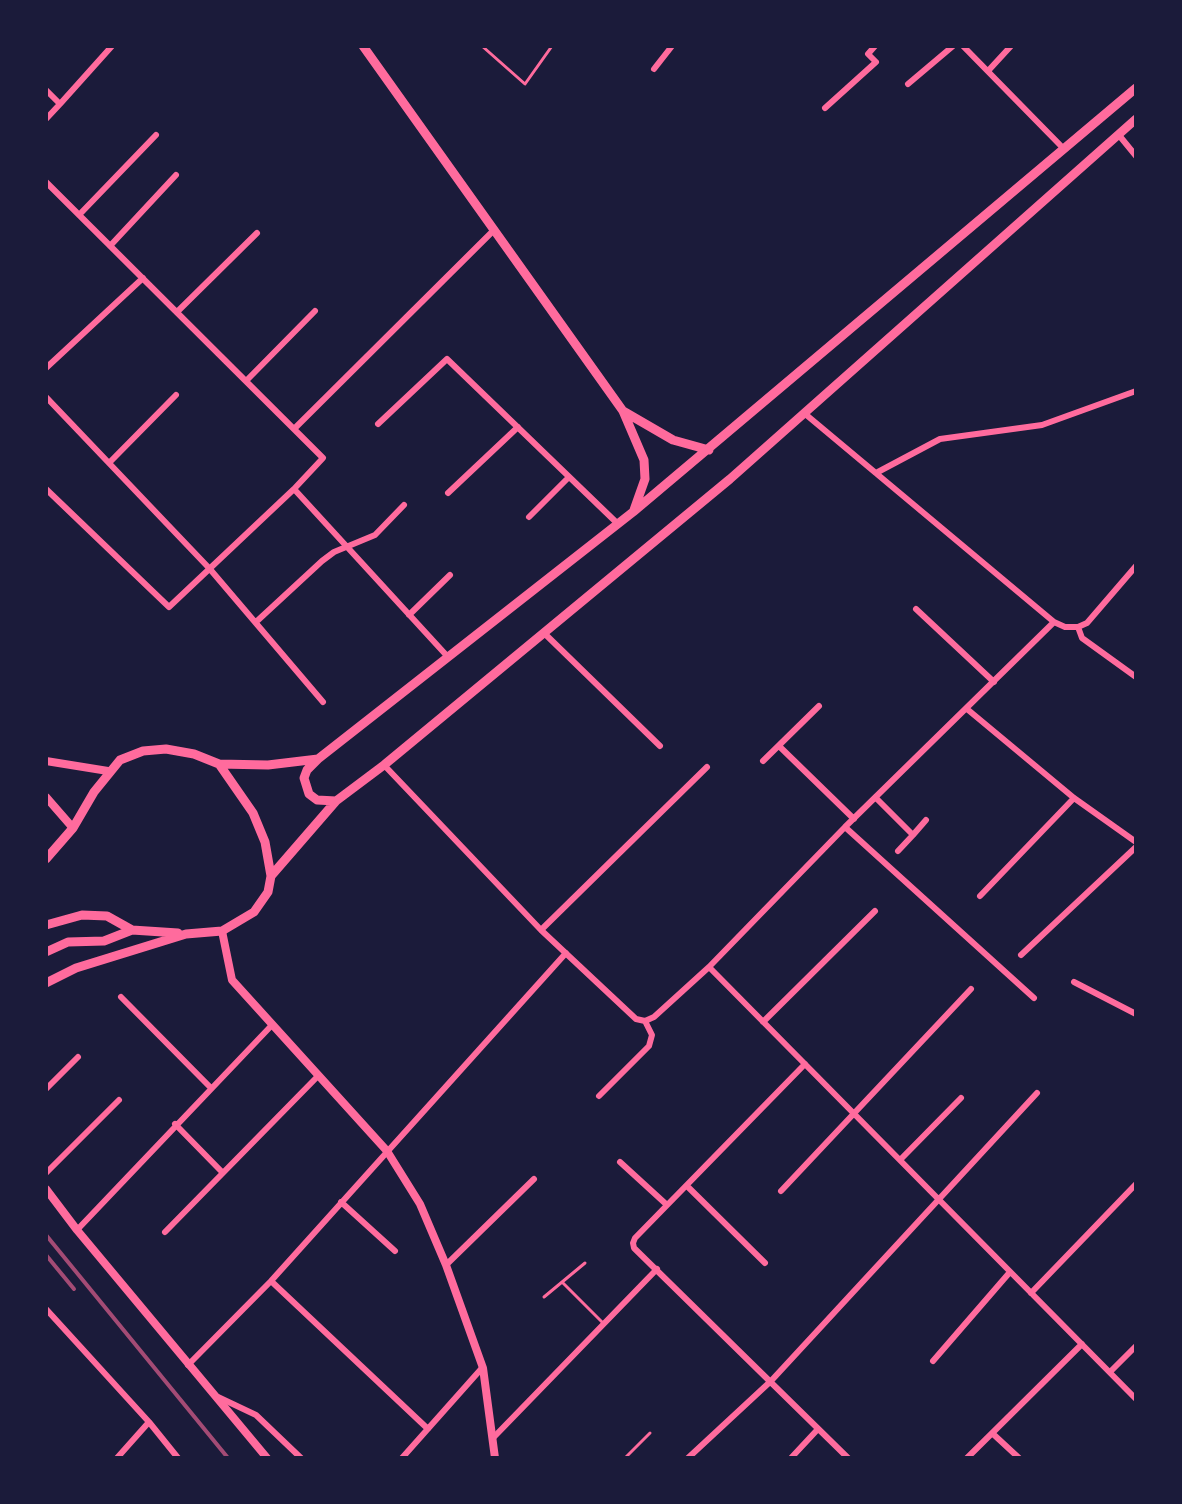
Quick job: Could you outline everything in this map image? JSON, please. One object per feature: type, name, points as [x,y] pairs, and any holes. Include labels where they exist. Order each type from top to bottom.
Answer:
[{"type":"main road","points":[[363,46],[623,411],[644,460],[645,479],[633,512]]},
{"type":"main road","points":[[336,801],[317,800],[309,794],[304,778],[318,759],[709,450],[1136,88]]},
{"type":"main road","points":[[271,876],[336,801],[384,765],[730,479],[1136,119]]},
{"type":"main road","points":[[623,411],[673,440],[709,450]]},
{"type":"main road","points":[[46,859],[73,828],[108,771],[120,760],[143,751],[166,749],[194,754],[219,764],[268,765],[318,759]]},
{"type":"main road","points":[[46,925],[82,915],[107,916],[132,930],[186,934],[222,931],[254,912],[268,892],[271,876],[265,842],[253,813],[219,764]]},
{"type":"main road","points":[[46,952],[68,942],[104,941],[132,930]]},
{"type":"main road","points":[[46,983],[76,968],[186,934]]},
{"type":"street","points":[[46,119],[112,46]]},
{"type":"street","points":[[654,69],[672,46]]},
{"type":"street","points":[[825,108],[876,62],[868,54],[875,46]]},
{"type":"street","points":[[908,84],[953,46]]},
{"type":"street","points":[[963,46],[1064,149]]},
{"type":"street","points":[[988,71],[1011,46]]},
{"type":"street","points":[[46,90],[60,104]]},
{"type":"street","points":[[1118,134],[1136,156]]},
{"type":"street","points":[[79,215],[156,135]]},
{"type":"street","points":[[110,246],[176,175]]},
{"type":"street","points":[[46,182],[323,458],[169,607],[46,489]]},
{"type":"street","points":[[294,429],[494,230]]},
{"type":"street","points":[[177,312],[257,233]]},
{"type":"street","points":[[46,368],[143,278]]},
{"type":"street","points":[[246,381],[315,311]]},
{"type":"street","points":[[378,424],[447,359],[618,524]]},
{"type":"street","points":[[876,473],[940,439],[1042,425],[1136,391]]},
{"type":"street","points":[[109,463],[176,395]]},
{"type":"street","points":[[46,397],[209,568],[323,702]]},
{"type":"street","points":[[804,413],[1054,622],[1065,627],[1087,623],[1136,566]]},
{"type":"street","points":[[448,493],[518,427]]},
{"type":"street","points":[[529,517],[569,477]]},
{"type":"street","points":[[294,489],[448,657]]},
{"type":"street","points":[[256,622],[322,561],[334,552],[375,535],[404,505]]},
{"type":"street","points":[[409,615],[450,575]]},
{"type":"street","points":[[916,609],[994,682]]},
{"type":"street","points":[[384,765],[541,930],[636,1019],[645,1021],[654,1017],[709,967],[845,827],[1054,622]]},
{"type":"street","points":[[1078,627],[1082,638],[1136,677]]},
{"type":"street","points":[[544,633],[660,746]]},
{"type":"street","points":[[763,761],[819,706]]},
{"type":"street","points":[[967,709],[1074,798],[1136,844],[1021,955]]},
{"type":"street","points":[[779,746],[854,819]]},
{"type":"street","points":[[46,761],[108,771]]},
{"type":"street","points":[[541,930],[707,767]]},
{"type":"street","points":[[46,797],[73,828]]},
{"type":"street","points":[[876,798],[913,835]]},
{"type":"street","points":[[980,896],[1074,798]]},
{"type":"street","points":[[898,851],[926,820]]},
{"type":"street","points":[[845,827],[1034,998]]},
{"type":"street","points":[[763,1022],[875,911]]},
{"type":"street","points":[[222,931],[232,980],[387,1151],[420,1204],[483,1368],[495,1458]]},
{"type":"street","points":[[188,1365],[271,1281],[566,953]]},
{"type":"street","points":[[709,967],[1136,1399]]},
{"type":"street","points":[[1074,982],[1136,1012]]},
{"type":"street","points":[[781,1191],[971,989]]},
{"type":"street","points":[[121,997],[211,1088]]},
{"type":"street","points":[[599,1096],[649,1046],[652,1035],[645,1021]]},
{"type":"street","points":[[77,1230],[272,1025]]},
{"type":"street","points":[[46,1089],[78,1057]]},
{"type":"street","points":[[805,1064],[633,1243],[848,1458]]},
{"type":"street","points":[[165,1232],[318,1076]]},
{"type":"street","points":[[688,1458],[771,1381],[1037,1093]]},
{"type":"street","points":[[900,1160],[961,1098]]},
{"type":"street","points":[[46,1173],[119,1100]]},
{"type":"street","points":[[175,1124],[222,1172]]},
{"type":"street","points":[[620,1162],[667,1205]]},
{"type":"street","points":[[446,1265],[534,1179]]},
{"type":"street","points":[[1031,1293],[1136,1184]]},
{"type":"street","points":[[687,1186],[765,1263]]},
{"type":"street","points":[[46,1189],[267,1458]]},
{"type":"street","points":[[341,1202],[395,1251]]},
{"type":"street","points":[[493,1438],[657,1269]]},
{"type":"street","points":[[933,1361],[1010,1272]]},
{"type":"street","points":[[271,1281],[428,1429]]},
{"type":"street","points":[[46,1309],[178,1458]]},
{"type":"street","points":[[967,1458],[1082,1344]]},
{"type":"street","points":[[1110,1372],[1136,1346]]},
{"type":"street","points":[[402,1458],[483,1368]]},
{"type":"street","points":[[214,1396],[256,1415],[301,1458]]},
{"type":"street","points":[[117,1458],[149,1422]]},
{"type":"street","points":[[791,1458],[818,1429]]},
{"type":"street","points":[[992,1433],[1019,1458]]},
{"type":"lane","points":[[482,46],[525,84],[552,46]]},
{"type":"lane","points":[[544,1297],[585,1263]]},
{"type":"lane","points":[[562,1282],[603,1324]]},
{"type":"lane","points":[[625,1458],[650,1433]]},
{"type":"railway","points":[[46,1235],[228,1458]]},
{"type":"railway","points":[[46,1255],[74,1289]]}]
